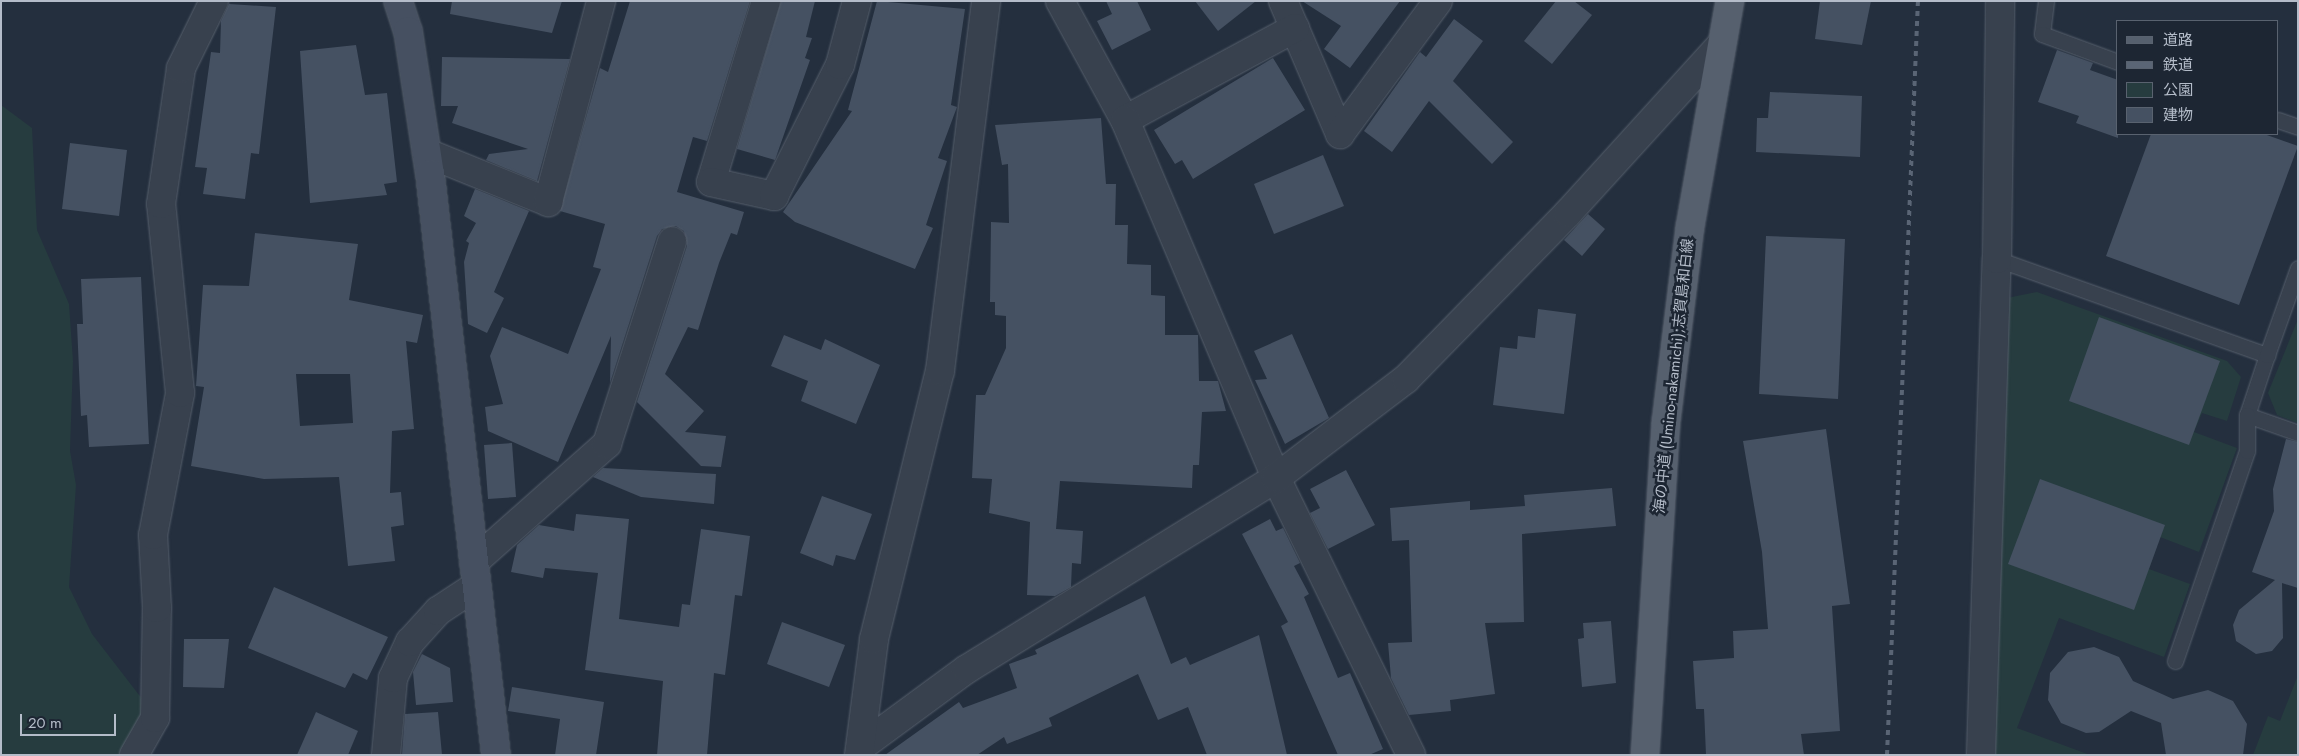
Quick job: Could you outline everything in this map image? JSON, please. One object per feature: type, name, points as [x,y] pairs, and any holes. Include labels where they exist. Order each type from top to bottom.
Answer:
[{"type":"main road","name":"海の中道 (Umino-nakamichi);志賀島和白線","points":[[1644,755],[1666,422],[1690,227],[1730,1]]},
{"type":"street","points":[[134,755],[155,718],[157,608],[153,535],[180,393],[161,204],[181,68],[214,1]]},
{"type":"street","points":[[398,1],[408,31],[427,153],[496,755]]},
{"type":"street","points":[[427,153],[548,202],[601,1]]},
{"type":"street","points":[[766,1],[710,182],[774,196],[840,65],[857,1]]},
{"type":"street","points":[[861,750],[874,640],[940,371],[986,1]]},
{"type":"street","points":[[1060,1],[1125,120],[1276,478],[1411,755]]},
{"type":"street","points":[[1283,1],[1340,134],[1438,1]]},
{"type":"street","points":[[1981,755],[1997,259],[2000,1]]},
{"type":"street","points":[[1125,120],[1295,28]]},
{"type":"street","points":[[861,750],[967,669],[1276,478],[1406,379],[1568,213],[1721,45]]},
{"type":"street","points":[[386,755],[393,678],[410,642],[438,611],[607,444],[672,240]]},
{"type":"lane","points":[[2046,1],[2042,34],[2116,61]]},
{"type":"lane","points":[[2279,120],[2298,127]]},
{"type":"lane","points":[[1997,259],[2267,355]]},
{"type":"lane","points":[[2174,661],[2247,451],[2247,415],[2298,268]]},
{"type":"lane","points":[[2247,415],[2298,433]]},
{"type":"green space","points":[[1,105],[32,128],[37,230],[69,304],[73,361],[70,451],[76,485],[69,587],[92,634],[146,704],[123,755],[1,755]]},
{"type":"green space","points":[[2037,292],[2227,361],[2241,377],[2227,421],[2202,413],[2194,432],[2237,448],[2199,552],[2160,537],[2149,569],[2190,584],[2164,657],[2059,618],[2017,728],[2090,755],[1992,755],[2002,299]]},
{"type":"green space","points":[[2298,319],[2298,423],[2277,415],[2268,393]]},
{"type":"green space","points":[[2298,675],[2298,755],[2253,755],[2268,716],[2280,721]]},
{"type":"building","points":[[452,1],[562,1],[552,33],[450,14]]},
{"type":"building","points":[[630,1],[750,1],[707,141],[693,137],[677,192],[744,212],[737,235],[731,233],[719,263],[698,330],[688,327],[665,374],[704,411],[685,432],[726,436],[721,467],[701,466],[637,402],[687,246],[684,231],[676,226],[662,229],[657,236],[610,383],[611,336],[558,462],[488,431],[485,407],[503,404],[490,356],[502,327],[568,354],[601,269],[593,267],[605,224],[560,211],[600,68],[608,72]]},
{"type":"building","points":[[781,1],[815,1],[806,37],[812,38],[805,58],[810,60],[775,160],[737,149]]},
{"type":"building","points":[[877,1],[965,9],[951,105],[957,107],[938,158],[947,161],[926,225],[933,228],[915,269],[795,222],[783,212],[852,111],[848,110]]},
{"type":"building","points":[[1106,1],[1137,1],[1151,30],[1112,50],[1097,21],[1112,14]]},
{"type":"building","points":[[1195,1],[1256,1],[1218,31]]},
{"type":"building","points":[[1302,1],[1400,1],[1350,68],[1324,49],[1341,26]]},
{"type":"building","points":[[1556,1],[1574,1],[1592,15],[1552,64],[1524,41]]},
{"type":"building","points":[[1820,1],[1871,1],[1862,45],[1815,39]]},
{"type":"building","points":[[229,4],[276,7],[259,154],[251,153],[245,199],[203,194],[207,168],[195,167],[211,52],[220,53],[221,21]]},
{"type":"building","points":[[1454,19],[1483,41],[1453,81],[1513,142],[1492,164],[1429,101],[1392,152],[1364,131],[1420,52],[1426,57]]},
{"type":"building","points":[[356,45],[365,95],[387,93],[397,182],[384,184],[387,195],[310,203],[300,51]]},
{"type":"building","points":[[2057,50],[2093,63],[2090,70],[2116,79],[2116,135],[2118,135],[2118,138],[2076,123],[2079,116],[2038,102]]},
{"type":"building","points":[[442,57],[570,59],[537,181],[486,160],[489,154],[528,149],[452,123],[458,106],[441,106]]},
{"type":"building","points":[[1273,58],[1305,110],[1193,179],[1182,160],[1175,164],[1154,130]]},
{"type":"building","points":[[1770,92],[1862,96],[1860,157],[1756,152],[1757,118],[1768,118]]},
{"type":"building","points":[[1101,118],[1106,184],[1116,184],[1115,225],[1128,225],[1127,264],[1151,265],[1151,295],[1165,296],[1165,335],[1198,335],[1199,381],[1218,381],[1226,411],[1202,412],[1199,465],[1193,465],[1192,488],[1060,481],[1056,529],[1083,531],[1081,564],[1072,563],[1071,587],[1055,596],[1027,595],[1030,522],[989,513],[992,479],[972,478],[976,395],[985,395],[1006,348],[1006,316],[995,315],[995,302],[990,302],[991,222],[1009,223],[1008,164],[1002,165],[995,125]]},
{"type":"building","points":[[2151,135],[2267,135],[2298,146],[2239,305],[2106,256]]},
{"type":"building","points":[[70,143],[127,150],[119,216],[62,209]]},
{"type":"building","points":[[1323,155],[1344,206],[1274,234],[1254,184]]},
{"type":"building","points":[[475,189],[529,211],[494,292],[504,298],[487,333],[468,324],[464,262],[469,243],[466,241],[476,223],[464,216]]},
{"type":"building","points":[[1588,214],[1605,229],[1582,256],[1564,240]]},
{"type":"building","points":[[255,233],[358,244],[349,300],[423,315],[417,343],[406,341],[414,429],[392,431],[390,493],[401,492],[404,525],[391,527],[395,561],[348,566],[339,477],[264,479],[191,466],[204,387],[196,386],[203,285],[249,286]],"holes":[[[296,374],[350,374],[353,423],[300,426]]]},
{"type":"building","points":[[1766,236],[1845,239],[1838,399],[1759,394]]},
{"type":"building","points":[[141,277],[149,444],[89,447],[87,415],[81,416],[77,324],[83,324],[81,279]]},
{"type":"building","points":[[1538,309],[1576,314],[1564,414],[1493,405],[1500,347],[1517,349],[1518,336],[1535,338]]},
{"type":"building","points":[[2099,317],[2220,361],[2189,445],[2069,401]]},
{"type":"building","points":[[1292,334],[1329,418],[1285,444],[1255,380],[1267,379],[1254,351]]},
{"type":"building","points":[[784,335],[821,350],[825,339],[880,365],[856,424],[801,401],[808,381],[771,366]]},
{"type":"building","points":[[1826,429],[1850,604],[1832,606],[1840,731],[1801,734],[1804,755],[1706,755],[1704,709],[1696,709],[1693,661],[1734,658],[1733,631],[1768,629],[1762,552],[1743,441]]},
{"type":"building","points":[[2286,439],[2298,442],[2298,588],[2282,583],[2283,638],[2272,651],[2256,654],[2236,641],[2233,625],[2239,610],[2275,580],[2252,572],[2274,511],[2273,489]]},
{"type":"building","points":[[512,443],[516,497],[488,499],[484,445]]},
{"type":"building","points":[[603,468],[716,474],[714,504],[641,497],[593,477]]},
{"type":"building","points":[[1346,470],[1375,525],[1328,549],[1310,513],[1320,508],[1310,489]]},
{"type":"building","points":[[2040,479],[2165,525],[2134,610],[2008,564]]},
{"type":"building","points":[[1612,488],[1616,526],[1522,534],[1524,622],[1485,623],[1495,694],[1450,700],[1451,711],[1409,715],[1391,678],[1388,643],[1412,642],[1409,540],[1392,541],[1390,508],[1470,501],[1470,510],[1525,506],[1524,495]]},
{"type":"building","points":[[822,496],[872,514],[855,560],[836,555],[833,566],[800,553]]},
{"type":"building","points":[[576,514],[629,519],[619,619],[679,627],[682,604],[690,605],[701,529],[750,536],[742,596],[735,595],[725,675],[714,673],[707,755],[657,755],[663,681],[585,670],[598,573],[545,568],[543,578],[511,572],[517,545],[539,525],[574,531]]},
{"type":"building","points":[[1270,519],[1276,531],[1283,528],[1300,563],[1294,566],[1309,594],[1304,597],[1338,678],[1350,673],[1383,749],[1369,755],[1338,755],[1281,626],[1288,622],[1242,534]]},
{"type":"building","points":[[274,587],[388,637],[367,680],[353,673],[345,688],[248,648]]},
{"type":"building","points":[[1145,596],[1171,664],[1186,657],[1190,665],[1259,635],[1287,755],[1207,755],[1188,707],[1158,720],[1138,674],[1049,718],[1052,726],[1007,744],[1004,737],[977,755],[885,755],[959,702],[963,708],[1017,688],[1009,664],[1037,654],[1035,650]]},
{"type":"building","points":[[1611,621],[1616,683],[1582,687],[1578,639],[1584,638],[1583,623]]},
{"type":"building","points":[[782,622],[845,645],[829,687],[767,664]]},
{"type":"building","points":[[184,639],[229,639],[224,688],[183,687]]},
{"type":"building","points":[[2094,647],[2119,657],[2133,681],[2173,699],[2208,690],[2233,701],[2247,724],[2243,755],[2166,755],[2161,723],[2131,711],[2099,732],[2086,733],[2061,723],[2048,700],[2050,673],[2068,652]]},
{"type":"building","points":[[422,654],[450,668],[453,702],[416,705],[413,672]]},
{"type":"building","points":[[512,687],[604,702],[596,755],[555,755],[560,719],[508,711]]},
{"type":"building","points":[[316,712],[358,731],[348,755],[297,755]]},
{"type":"building","points":[[438,712],[442,755],[402,755],[405,714]]},
{"type":"railway","points":[[1887,755],[1918,1]]}]
